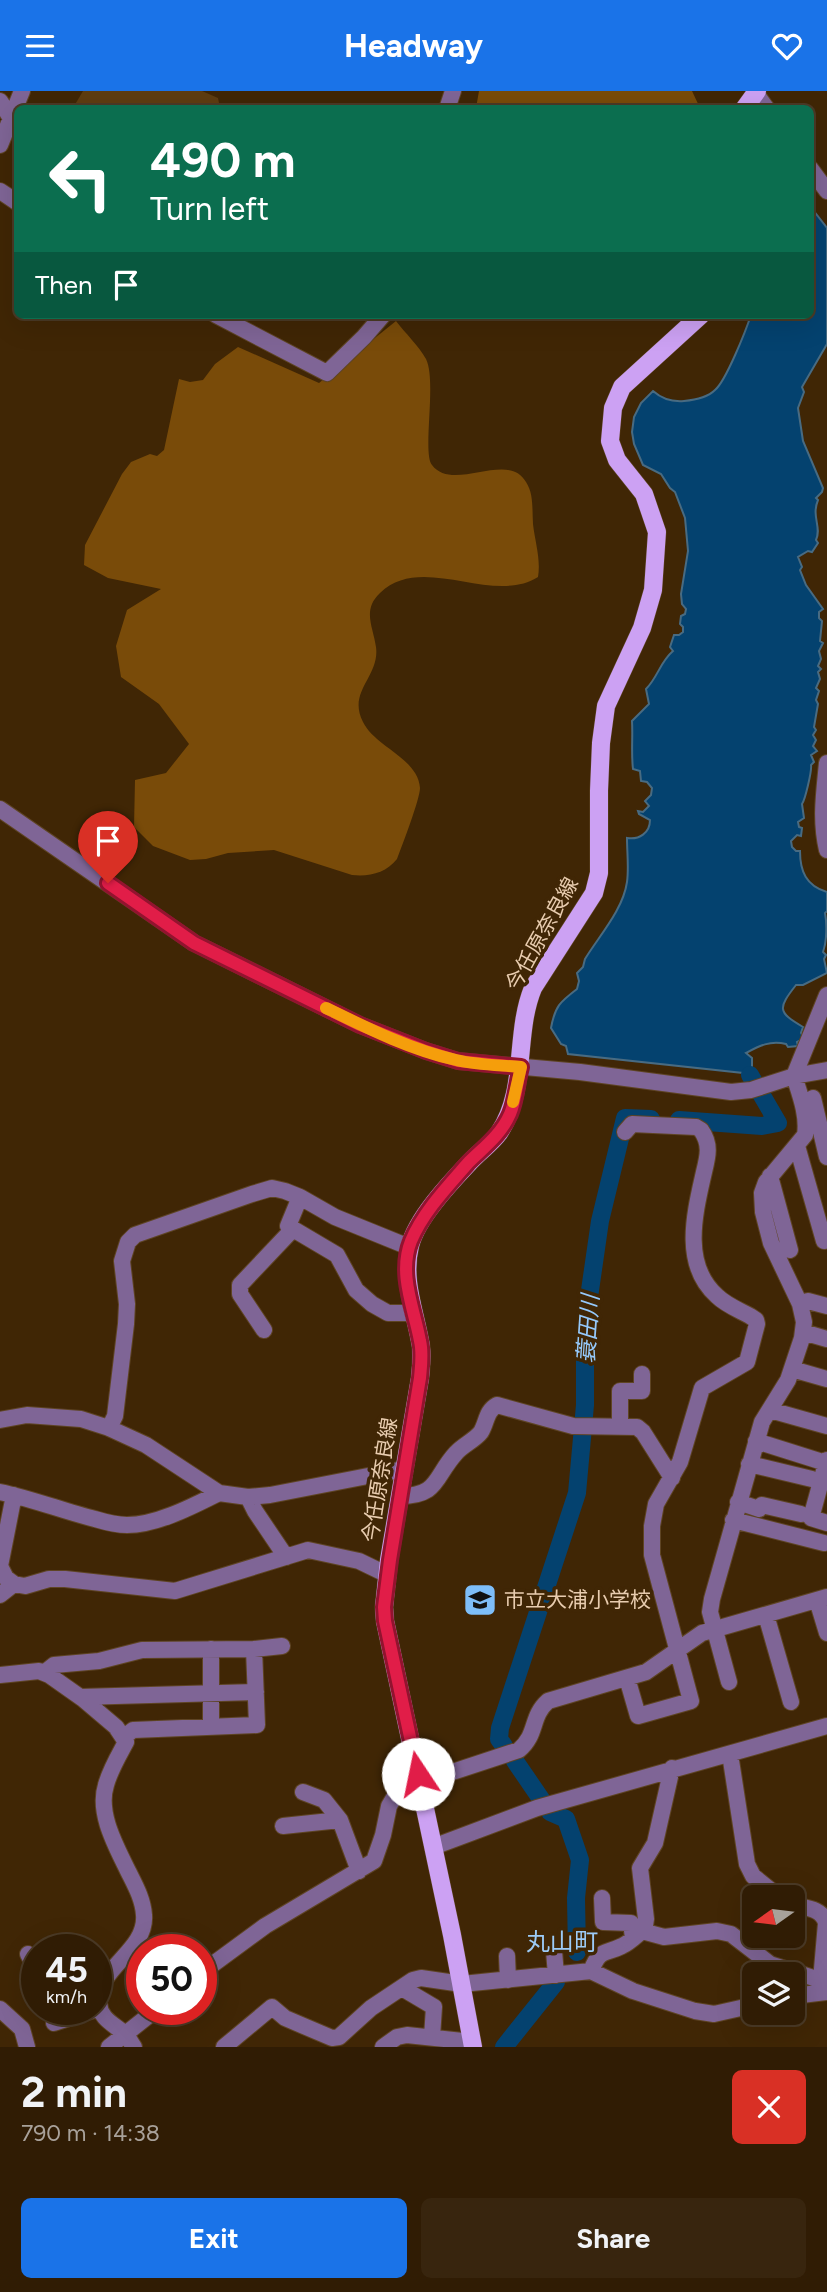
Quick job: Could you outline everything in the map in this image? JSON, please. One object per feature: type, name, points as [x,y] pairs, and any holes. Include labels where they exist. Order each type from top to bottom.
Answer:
[{"type":"main road","name":"今任原奈良線","points":[[472,2044],[462,1984],[385,1621],[388,1575],[422,1357],[421,1342],[408,1296],[406,1262],[410,1247],[427,1212],[497,1135],[510,1114],[521,1067],[527,1004],[533,988],[594,893],[599,873],[601,743],[606,706],[642,628],[653,590],[657,532],[645,494],[617,460],[610,441],[613,408],[622,387],[697,319]]},
{"type":"street","points":[[0,101],[10,117]]},
{"type":"street","points":[[0,145],[14,109]]},
{"type":"street","points":[[814,173],[827,191]]},
{"type":"street","points":[[224,319],[327,373],[380,319]]},
{"type":"street","points":[[827,765],[822,830],[827,850]]},
{"type":"street","points":[[0,809],[194,943],[360,1025],[426,1051],[458,1061],[580,1072],[731,1092],[751,1090],[794,1076],[827,1070]]},
{"type":"street","points":[[794,1076],[827,995]]},
{"type":"street","points":[[794,1076],[814,1098],[827,1157]]},
{"type":"street","points":[[729,1682],[710,1612],[733,1520],[762,1422],[788,1380],[804,1322],[800,1304],[779,1263],[763,1212],[762,1193],[766,1182],[805,1136],[814,1098]]},
{"type":"street","points":[[625,1132],[632,1124],[696,1127],[705,1135],[709,1150],[693,1228],[697,1262],[715,1295],[750,1316],[757,1324],[747,1362],[702,1388],[680,1462],[656,1504],[652,1526],[652,1555],[691,1702]]},
{"type":"street","points":[[797,1146],[824,1241]]},
{"type":"street","points":[[770,1177],[790,1250]]},
{"type":"street","points":[[109,1428],[114,1416],[126,1324],[127,1304],[122,1261],[128,1242],[135,1235],[272,1188],[300,1197],[335,1217],[410,1247]]},
{"type":"street","points":[[300,1197],[288,1226],[337,1255],[356,1290],[372,1304],[388,1313],[413,1314]]},
{"type":"street","points":[[264,1330],[240,1294],[240,1285],[293,1229]]},
{"type":"street","points":[[800,1304],[808,1301],[827,1306]]},
{"type":"street","points":[[803,1332],[827,1339]]},
{"type":"street","points":[[792,1369],[827,1379]]},
{"type":"street","points":[[620,1426],[620,1391],[642,1391],[642,1374]]},
{"type":"street","points":[[400,1496],[419,1496],[434,1484],[456,1453],[480,1432],[490,1409],[497,1405],[573,1426],[637,1427],[643,1432],[672,1478]]},
{"type":"street","points":[[770,1410],[827,1426]]},
{"type":"street","points":[[0,1420],[27,1415],[81,1419],[146,1445],[219,1493],[248,1497],[404,1469]]},
{"type":"street","points":[[756,1441],[827,1462],[811,1518],[827,1523]]},
{"type":"street","points":[[750,1464],[813,1479]]},
{"type":"street","points":[[219,1493],[180,1513],[130,1525],[117,1525],[7,1494],[0,1566],[6,1578],[25,1587],[49,1579],[65,1579],[175,1591],[308,1549],[359,1561],[388,1575]]},
{"type":"street","points":[[248,1497],[286,1556]]},
{"type":"street","points":[[738,1502],[759,1509],[762,1505],[802,1514]]},
{"type":"street","points":[[733,1520],[824,1543]]},
{"type":"street","points":[[0,1595],[14,1584]]},
{"type":"street","points":[[217,1961],[265,1926],[374,1861],[389,1806],[396,1794],[419,1781],[519,1750],[528,1742],[540,1708],[548,1701],[646,1672],[697,1635],[822,1598],[827,1633]]},
{"type":"street","points":[[766,1615],[791,1702]]},
{"type":"street","points":[[44,1673],[54,1665],[99,1661],[136,1651],[282,1646]]},
{"type":"street","points":[[211,1649],[211,1726]]},
{"type":"street","points":[[124,1737],[133,1730],[257,1725],[254,1649]]},
{"type":"street","points":[[0,1675],[39,1671],[44,1673],[80,1697],[116,1727],[126,1742],[106,1785],[103,1800],[110,1831],[141,1899],[145,1918],[142,1930],[131,1949],[112,1972]]},
{"type":"street","points":[[627,1678],[638,1716],[708,1697]]},
{"type":"street","points":[[80,1697],[256,1692]]},
{"type":"street","points":[[433,1847],[537,1808],[827,1726]]},
{"type":"street","points":[[730,1754],[747,1864],[752,1876],[764,1885]]},
{"type":"street","points":[[591,1971],[596,1958],[609,1949],[622,1947],[639,1935],[646,1919],[640,1868],[655,1843],[672,1768]]},
{"type":"street","points":[[303,1792],[324,1800],[340,1820],[359,1871]]},
{"type":"street","points":[[283,1826],[340,1820]]},
{"type":"street","points":[[602,1898],[603,1922],[631,1923],[639,1935]]},
{"type":"street","points":[[805,1907],[813,1909],[824,1917],[826,1923],[822,1988]]},
{"type":"street","points":[[639,1935],[664,1937],[718,1931],[731,1934],[770,1964],[822,1988]]},
{"type":"street","points":[[554,1951],[556,1975]]},
{"type":"street","points":[[507,1956],[508,1980]]},
{"type":"street","points":[[223,2047],[272,2007],[285,2018],[332,2038],[339,2037],[370,2008],[421,1978],[462,1984],[591,1971],[633,1991],[695,2011],[714,2014],[742,2008]]},
{"type":"street","points":[[402,1987],[434,2007],[432,2037]]},
{"type":"street","points":[[805,1993],[822,1988]]},
{"type":"street","points":[[0,2009],[22,2029],[27,2047]]},
{"type":"street","points":[[112,2025],[130,2041]]},
{"type":"street","points":[[109,2047],[130,2041],[143,2025]]},
{"type":"street","points":[[383,2047],[397,2037],[407,2035],[472,2044]]},
{"type":"shaded area","points":[[83,91],[202,91],[218,98],[219,105],[75,105]]},
{"type":"shaded area","points":[[479,91],[692,91],[699,105],[477,105]]},
{"type":"shaded area","points":[[396,321],[423,354],[429,369],[428,446],[432,465],[441,472],[453,475],[494,470],[518,473],[529,487],[531,497],[538,577],[520,584],[500,586],[416,577],[397,582],[380,593],[371,606],[370,618],[376,658],[361,693],[359,711],[369,731],[412,769],[420,788],[397,859],[388,868],[371,875],[352,875],[274,850],[228,853],[190,860],[153,846],[134,827],[135,780],[166,773],[189,744],[159,704],[121,677],[116,646],[127,610],[161,589],[108,578],[84,565],[85,545],[131,462],[150,454],[157,456],[164,450],[179,379],[190,382],[203,380],[215,364],[238,347],[319,383]]},
{"type":"water","points":[[814,211],[827,228],[827,344],[802,387],[804,392],[798,408],[803,441],[823,488],[816,498],[818,543],[812,552],[808,551],[798,557],[806,585],[823,609],[819,612],[819,618],[822,621],[820,641],[823,643],[819,651],[821,659],[818,666],[821,669],[818,672],[820,679],[816,688],[819,691],[816,700],[816,730],[813,735],[816,740],[813,746],[817,751],[811,755],[814,762],[802,804],[804,818],[798,822],[802,828],[801,836],[797,835],[791,841],[792,847],[800,851],[801,865],[809,882],[827,892],[823,952],[826,955],[824,959],[827,973],[803,985],[796,985],[783,1004],[788,1017],[803,1027],[801,1033],[804,1038],[797,1042],[798,1046],[770,1043],[746,1053],[752,1058],[752,1073],[761,1082],[752,1085],[743,1073],[568,1054],[566,1046],[561,1044],[551,1028],[559,1005],[577,989],[577,973],[621,903],[628,877],[627,838],[643,835],[650,825],[650,820],[638,811],[643,812],[649,806],[645,801],[651,795],[652,788],[647,782],[641,781],[640,771],[633,769],[632,721],[649,704],[646,689],[673,651],[670,647],[674,635],[683,632],[681,616],[686,609],[682,604],[681,594],[688,551],[685,518],[675,492],[661,474],[643,465],[634,444],[634,417],[641,403],[653,391],[664,398],[680,401],[708,395],[720,385],[749,319],[814,319]]},
{"type":"waterway","name":"蓑田川","points":[[679,1120],[762,1126],[778,1123],[750,1075]]},
{"type":"waterway","name":"蓑田川","points":[[504,1746],[499,1739],[500,1728],[577,1493],[585,1405],[585,1325],[600,1221],[625,1118],[651,1119]]},
{"type":"waterway","name":"蓑田川","points":[[515,1761],[543,1802]]},
{"type":"waterway","name":"蓑田川","points":[[550,1812],[566,1819],[580,1860],[576,1898],[577,1952]]},
{"type":"waterway","name":"蓑田川","points":[[504,2047],[556,1982]]},
{"type":"slow traffic","points":[[326,1008],[360,1025],[458,1061],[521,1067],[513,1102]]},
{"type":"place","name":"市立大浦小学校","points":[[480,1600]]},
{"type":"district","name":"丸山町","points":[[562,1942]]},
{"type":"route","points":[[108,883],[194,943],[360,1025],[458,1061],[521,1067],[510,1114],[497,1135],[427,1212],[411,1241],[406,1262],[408,1296],[421,1342],[422,1357],[384,1607],[418,1774]]}]
